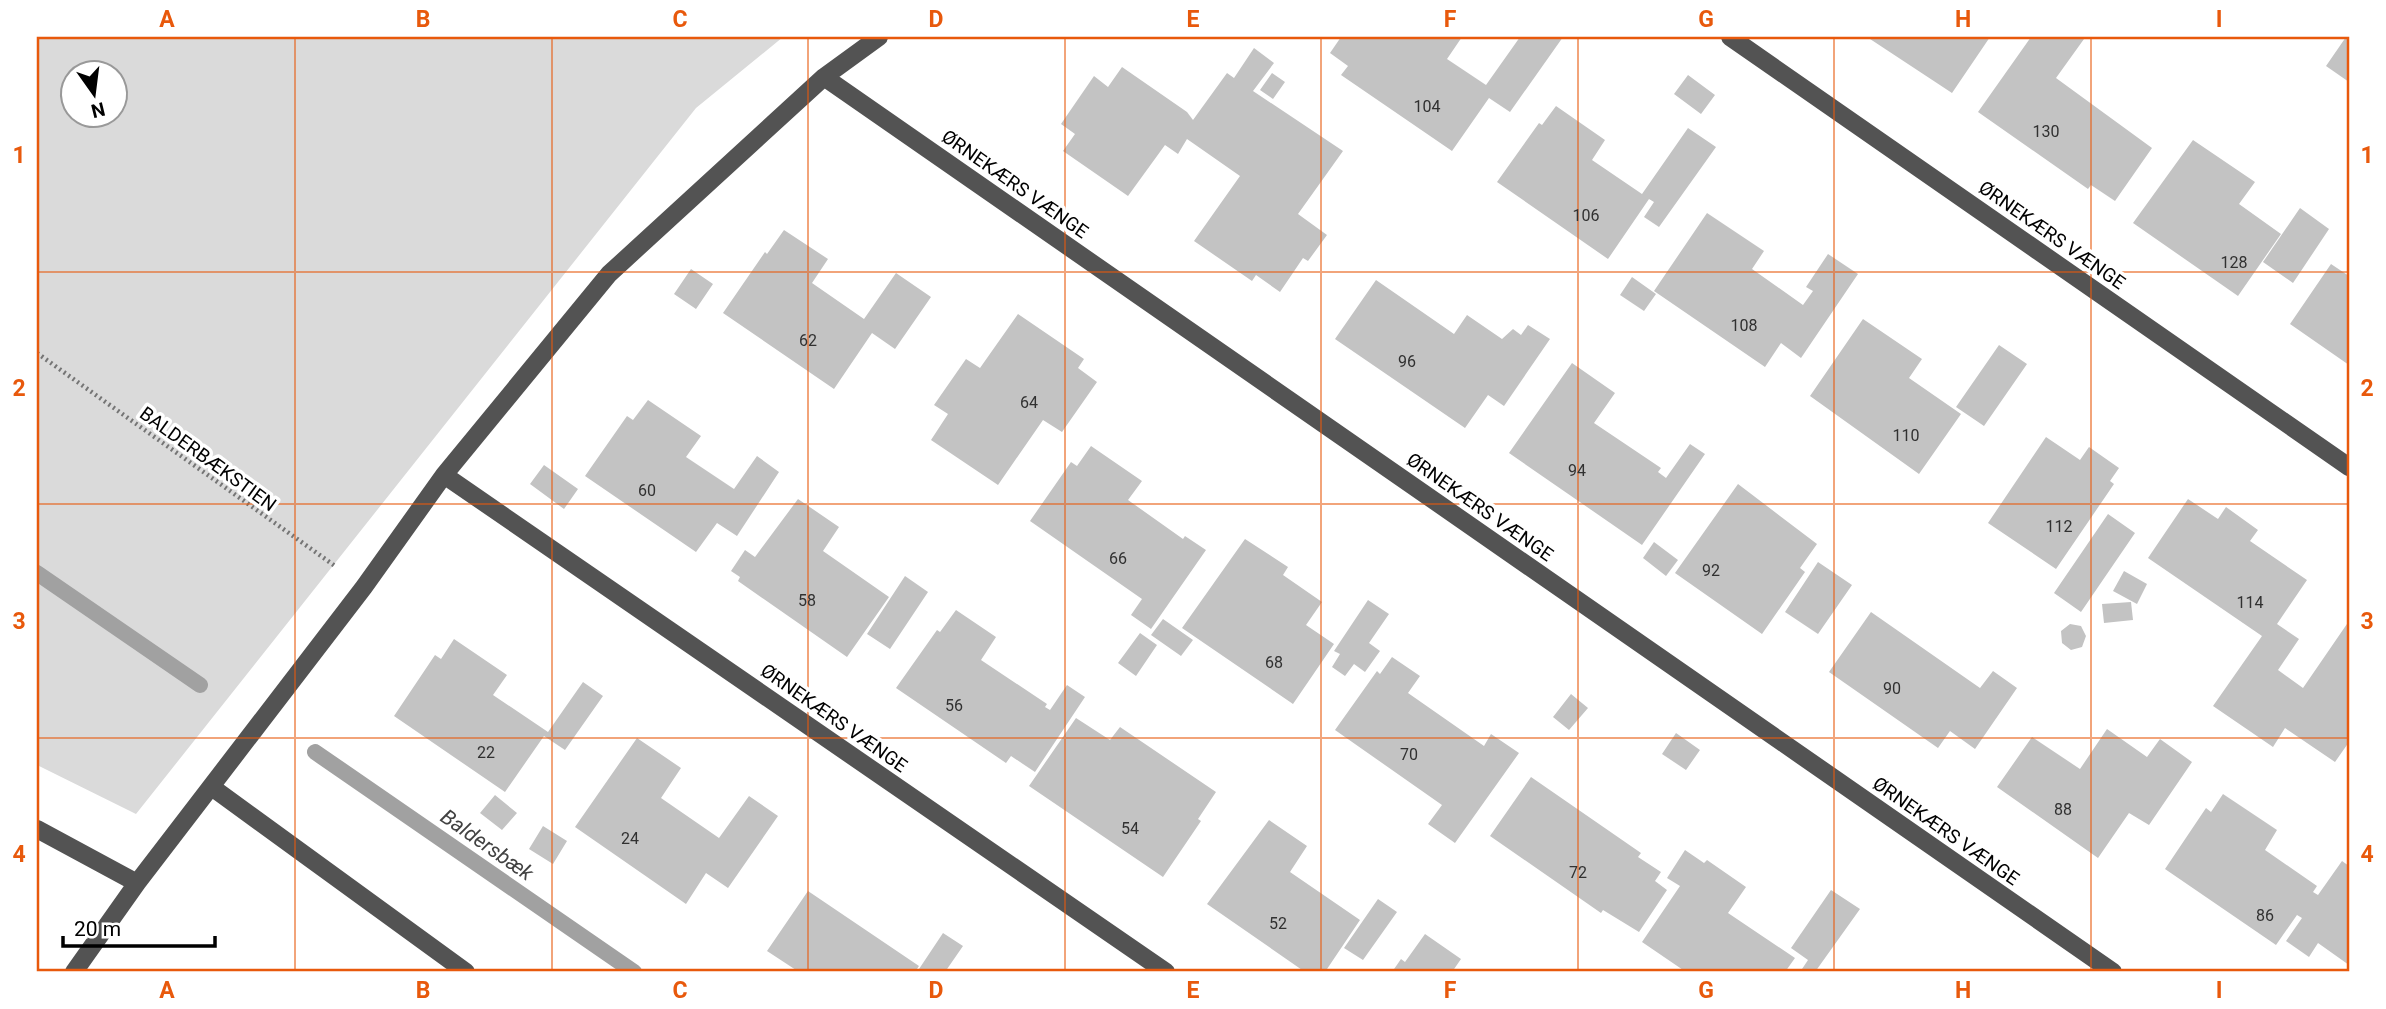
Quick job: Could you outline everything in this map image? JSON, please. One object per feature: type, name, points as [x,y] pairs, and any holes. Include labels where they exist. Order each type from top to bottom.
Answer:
[{"type":"street","points":[[74,972],[137,883],[213,788],[364,587],[444,475],[609,274],[824,76],[879,37]]},
{"type":"street","name":"ØRNEKÆRS VÆNGE","points":[[1730,37],[2349,467]]},
{"type":"street","name":"ØRNEKÆRS VÆNGE","points":[[824,76],[2113,972]]},
{"type":"street","name":"ØRNEKÆRS VÆNGE","points":[[444,475],[1166,972]]},
{"type":"street","points":[[213,788],[467,972]]},
{"type":"street","points":[[37,829],[137,883]]},
{"type":"path","name":"BALDERBÆKSTIEN","points":[[37,353],[364,587]]},
{"type":"shaded area","points":[[37,37],[783,37],[696,108],[136,814],[37,765]]},
{"type":"building","points":[[1341,37],[1462,37],[1447,59],[1486,85],[1520,37],[1563,37],[1510,112],[1489,98],[1452,151],[1341,75],[1348,66],[1330,53]]},
{"type":"building","points":[[1867,37],[1990,37],[1952,93]]},
{"type":"building","points":[[2031,37],[2084,39],[2056,78],[2152,148],[2115,201],[2091,185],[2088,189],[1978,112]]},
{"type":"building","points":[[2346,37],[2349,37],[2349,82],[2326,66]]},
{"type":"building","points":[[1254,48],[1274,63],[1253,91],[1343,151],[1298,214],[1327,235],[1308,261],[1303,258],[1280,292],[1256,275],[1252,281],[1194,241],[1240,176],[1187,139],[1178,154],[1165,145],[1128,196],[1063,151],[1075,134],[1061,124],[1094,76],[1108,87],[1122,67],[1187,112],[1193,120],[1227,73],[1234,78]]},
{"type":"building","points":[[1272,73],[1285,82],[1273,99],[1260,90]]},
{"type":"building","points":[[1688,75],[1715,95],[1701,114],[1674,94]]},
{"type":"building","points":[[1556,106],[1605,140],[1592,160],[1642,194],[1688,128],[1716,147],[1659,227],[1644,217],[1654,202],[1649,199],[1608,259],[1497,182],[1539,123],[1542,125]]},
{"type":"building","points":[[2193,140],[2255,182],[2239,204],[2281,234],[2238,296],[2133,223]]},
{"type":"building","points":[[2300,208],[2329,229],[2293,283],[2263,262]]},
{"type":"building","points":[[1707,213],[1764,251],[1752,269],[1803,305],[1813,291],[1806,287],[1828,254],[1858,274],[1801,358],[1781,343],[1765,367],[1654,291]]},
{"type":"building","points":[[784,230],[828,259],[812,283],[864,319],[896,273],[931,297],[895,349],[872,333],[834,389],[723,313],[765,252],[767,254]]},
{"type":"building","points":[[2331,264],[2349,276],[2349,365],[2290,324]]},
{"type":"building","points":[[691,269],[713,284],[696,309],[674,294]]},
{"type":"building","points":[[1632,277],[1656,294],[1644,311],[1620,295]]},
{"type":"building","points":[[1376,280],[1454,334],[1467,315],[1502,339],[1513,329],[1521,335],[1528,325],[1550,339],[1504,406],[1488,395],[1465,428],[1335,339]]},
{"type":"building","points":[[1018,314],[1084,359],[1078,368],[1097,382],[1062,432],[1043,420],[998,485],[931,440],[948,414],[934,405],[966,359],[980,368]]},
{"type":"building","points":[[1863,319],[1922,359],[1909,378],[1961,414],[1919,474],[1810,396]]},
{"type":"building","points":[[1999,345],[2027,364],[1984,426],[1956,407]]},
{"type":"building","points":[[1572,363],[1615,393],[1594,423],[1661,468],[1658,472],[1666,478],[1690,444],[1705,454],[1642,545],[1509,453]]},
{"type":"building","points":[[648,400],[701,436],[686,457],[734,489],[757,456],[779,472],[737,536],[717,523],[696,552],[585,476],[627,416],[633,420]]},
{"type":"building","points":[[2046,437],[2080,460],[2089,447],[2119,468],[2110,481],[2114,484],[2056,569],[1988,523]]},
{"type":"building","points":[[1091,446],[1142,481],[1128,500],[1183,539],[1185,536],[1206,550],[1151,629],[1131,615],[1142,599],[1030,521],[1071,462],[1077,466]]},
{"type":"building","points":[[544,465],[578,489],[564,509],[530,484]]},
{"type":"building","points":[[1738,484],[1817,544],[1800,568],[1805,572],[1762,634],[1675,573]]},
{"type":"building","points":[[798,499],[839,527],[823,551],[889,597],[847,657],[738,581],[740,577],[731,571],[745,550],[755,557]]},
{"type":"building","points":[[2188,499],[2218,519],[2226,507],[2258,530],[2250,541],[2307,580],[2277,624],[2299,639],[2278,670],[2303,688],[2349,621],[2349,742],[2335,762],[2285,728],[2273,747],[2213,706],[2262,636],[2148,558]]},
{"type":"building","points":[[2108,514],[2135,533],[2081,612],[2054,593]]},
{"type":"building","points":[[1245,539],[1288,567],[1283,575],[1322,602],[1306,625],[1334,644],[1293,704],[1182,628]]},
{"type":"building","points":[[1654,542],[1678,560],[1666,576],[1643,558]]},
{"type":"building","points":[[1818,562],[1852,585],[1818,634],[1785,612]]},
{"type":"building","points":[[2124,571],[2147,584],[2137,604],[2113,591]]},
{"type":"building","points":[[905,576],[928,592],[890,649],[867,634]]},
{"type":"building","points":[[1368,600],[1389,614],[1369,643],[1380,651],[1365,672],[1354,664],[1345,676],[1332,667],[1340,654],[1334,651]]},
{"type":"building","points":[[2131,602],[2133,620],[2104,623],[2102,604]]},
{"type":"building","points":[[956,610],[996,637],[981,660],[1047,704],[1045,707],[1050,710],[1067,685],[1085,697],[1035,772],[1011,756],[1006,763],[896,688],[937,630],[940,632]]},
{"type":"building","points":[[1871,612],[1980,688],[1993,671],[2017,688],[1975,749],[1950,731],[1938,748],[1829,672]]},
{"type":"building","points":[[1163,619],[1193,640],[1181,656],[1151,635]]},
{"type":"building","points":[[2070,624],[2081,626],[2086,636],[2082,647],[2071,650],[2062,643],[2061,631]]},
{"type":"building","points":[[1140,633],[1157,645],[1136,676],[1118,663]]},
{"type":"building","points":[[454,639],[507,675],[493,695],[548,732],[583,682],[603,696],[565,750],[544,736],[505,792],[394,716],[435,655],[441,659]]},
{"type":"building","points":[[1392,657],[1420,676],[1408,693],[1484,746],[1491,734],[1519,753],[1455,843],[1428,824],[1442,805],[1335,730],[1377,671],[1380,674]]},
{"type":"building","points":[[1571,694],[1588,708],[1569,730],[1553,717]]},
{"type":"building","points":[[1076,718],[1110,740],[1120,727],[1216,792],[1198,819],[1201,821],[1163,877],[1029,786]]},
{"type":"building","points":[[2107,729],[2147,757],[2160,739],[2192,762],[2149,825],[2129,813],[2098,858],[1997,787],[2032,737],[2080,769]]},
{"type":"building","points":[[1676,733],[1700,750],[1686,770],[1662,754]]},
{"type":"building","points":[[637,738],[681,768],[661,798],[719,838],[749,796],[778,816],[728,888],[706,873],[686,904],[575,827]]},
{"type":"building","points":[[1531,777],[1641,853],[1638,857],[1661,872],[1655,881],[1667,890],[1639,932],[1603,910],[1601,913],[1490,836]]},
{"type":"building","points":[[2223,794],[2277,830],[2265,850],[2317,886],[2313,892],[2318,895],[2342,861],[2349,866],[2349,965],[2318,943],[2309,957],[2286,941],[2302,918],[2297,915],[2276,945],[2165,869],[2206,808],[2211,812]]},
{"type":"building","points":[[495,795],[517,813],[502,830],[480,813]]},
{"type":"building","points":[[1269,820],[1307,846],[1290,872],[1360,920],[1325,972],[1305,972],[1207,904]]},
{"type":"building","points":[[543,826],[567,841],[553,864],[529,849]]},
{"type":"building","points":[[1685,850],[1704,863],[1707,860],[1746,887],[1728,913],[1795,958],[1785,972],[1686,972],[1642,942],[1680,886],[1667,878]]},
{"type":"building","points":[[1831,890],[1860,909],[1815,972],[1800,972],[1808,960],[1791,948]]},
{"type":"building","points":[[808,891],[919,966],[915,972],[799,972],[767,951]]},
{"type":"building","points":[[1378,899],[1397,912],[1363,960],[1344,948]]},
{"type":"building","points":[[943,933],[963,946],[945,972],[917,972]]},
{"type":"building","points":[[1425,934],[1461,959],[1452,972],[1392,972],[1401,959],[1405,962]]},
{"type":"waterway","name":"Baldersbæk","points":[[37,573],[200,685]]},
{"type":"waterway","name":"Baldersbæk","points":[[315,752],[634,972]]}]
